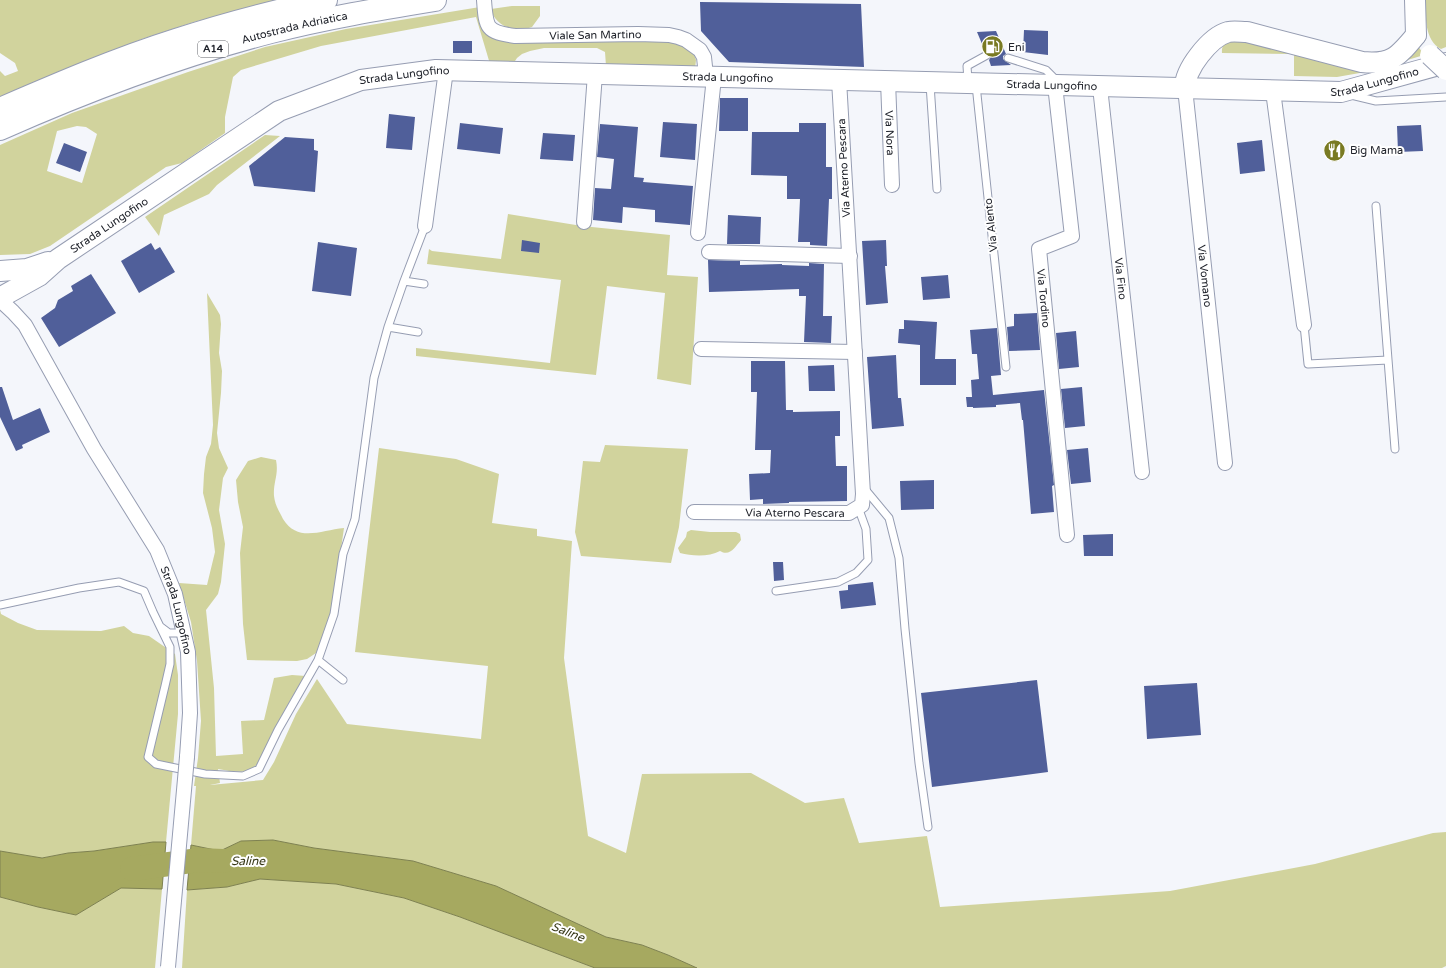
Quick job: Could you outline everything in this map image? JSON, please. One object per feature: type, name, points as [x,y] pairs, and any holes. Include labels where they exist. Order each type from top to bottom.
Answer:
[{"type":"highway","name":"Autostrada Adriatica","points":[[0,109],[93,70],[175,40],[252,17],[326,0]]},
{"type":"highway","name":"Autostrada Adriatica","points":[[0,129],[96,89],[187,56],[272,32],[318,21],[366,11],[435,0]]},
{"type":"main road","points":[[1415,0],[1416,36],[1438,59],[1446,70]]},
{"type":"main road","points":[[1185,88],[1186,78],[1204,49],[1228,32],[1247,32],[1362,62],[1376,64],[1391,60],[1416,36]]},
{"type":"main road","name":"Strada Lungofino","points":[[1,298],[38,276],[58,259],[279,110],[361,80],[446,70],[1341,92],[1438,59]]},
{"type":"main road","name":"Strada Lungofino","points":[[1,298],[6,285],[0,272],[27,269],[58,259]]},
{"type":"street","name":"Viale San Martino","points":[[484,7],[487,24],[491,29],[495,32],[515,36],[638,34],[669,35],[686,40],[700,50],[704,57],[710,77],[698,233]]},
{"type":"street","points":[[425,226],[446,70]]},
{"type":"street","points":[[584,222],[596,74]]},
{"type":"street","name":"Via Aterno Pescara","points":[[694,512],[830,513],[850,512],[862,505],[850,256],[839,80]]},
{"type":"street","name":"Via Nora","points":[[888,81],[892,185]]},
{"type":"street","name":"Via Tordino","points":[[1059,85],[1072,236],[1039,249],[1067,535]]},
{"type":"street","name":"Via Fino","points":[[1100,86],[1142,472]]},
{"type":"street","name":"Via Vomano","points":[[1185,88],[1225,462]]},
{"type":"street","points":[[1272,91],[1304,325]]},
{"type":"street","points":[[709,252],[850,256]]},
{"type":"street","name":"Strada Lungofino","points":[[1,298],[25,326],[94,449],[157,550],[174,594],[188,652],[190,713],[168,967]]},
{"type":"street","points":[[701,349],[855,352]]},
{"type":"lane","name":"Via Alento","points":[[987,55],[967,66],[972,83],[1006,367]]},
{"type":"lane","points":[[1008,58],[1046,70],[1059,85]]},
{"type":"lane","points":[[930,82],[937,189]]},
{"type":"lane","points":[[1341,92],[1376,102],[1446,97]]},
{"type":"lane","points":[[1376,206],[1395,448]]},
{"type":"lane","points":[[0,605],[79,588],[119,582],[144,591],[170,647],[165,686],[148,756],[156,764],[205,774],[243,776],[259,769],[278,730],[318,660],[334,614],[343,554],[355,519],[374,378],[388,327],[425,226]]},
{"type":"lane","points":[[404,281],[424,284]]},
{"type":"lane","points":[[1304,325],[1308,364],[1388,360]]},
{"type":"lane","points":[[388,327],[418,332]]},
{"type":"lane","points":[[862,486],[888,518],[899,558],[916,740],[928,827]]},
{"type":"lane","points":[[776,591],[838,582],[856,573],[868,560],[866,529],[858,507]]},
{"type":"lane","points":[[159,626],[169,633],[183,632]]},
{"type":"lane","points":[[318,660],[343,680]]},
{"type":"shaded area","points":[[0,0],[277,0],[194,22],[142,39],[0,97],[0,71],[5,76],[18,71],[15,63],[0,53]]},
{"type":"shaded area","points":[[1425,0],[1446,0],[1446,47],[1441,49],[1431,40],[1429,34],[1426,20]]},
{"type":"shaded area","points":[[512,6],[540,6],[540,16],[532,27],[526,29],[513,29],[507,27],[497,20],[491,9]]},
{"type":"shaded area","points":[[480,7],[491,35],[662,40],[681,42],[694,54],[696,60],[695,69],[606,66],[605,52],[597,48],[544,48],[522,54],[513,64],[490,64],[476,17],[321,46],[241,70],[233,77],[225,117],[225,133],[182,163],[166,167],[50,246],[30,254],[0,255],[0,145],[72,113],[188,72],[265,47],[346,29]],"holes":[[[77,126],[86,127],[97,134],[82,183],[47,171],[57,131]]]},
{"type":"shaded area","points":[[1235,36],[1358,64],[1416,43],[1424,55],[1371,71],[1337,77],[1294,76],[1294,54],[1222,53],[1222,47],[1227,41]]},
{"type":"shaded area","points":[[265,135],[280,136],[217,185],[209,194],[164,215],[159,236],[145,217]]},
{"type":"shaded area","points":[[508,214],[582,226],[670,235],[667,275],[698,277],[691,385],[657,379],[665,293],[607,286],[596,375],[416,356],[416,348],[550,363],[561,280],[427,264],[429,249],[432,251],[501,259]]},
{"type":"shaded area","points":[[207,293],[220,315],[221,324],[219,353],[222,371],[217,433],[219,448],[228,468],[223,478],[219,510],[225,544],[221,582],[218,594],[206,610],[214,688],[216,756],[243,754],[241,721],[264,720],[274,678],[292,675],[306,676],[291,699],[261,761],[251,769],[241,772],[218,769],[220,783],[210,785],[263,780],[274,762],[296,714],[317,679],[347,724],[481,739],[488,666],[355,652],[379,448],[456,459],[499,474],[492,523],[537,529],[537,536],[572,541],[564,658],[588,836],[626,853],[642,774],[751,773],[805,803],[844,798],[859,843],[927,836],[940,907],[1170,891],[1315,864],[1433,833],[1446,832],[1446,966],[1442,968],[697,968],[642,945],[606,937],[496,886],[413,861],[314,848],[273,840],[241,841],[220,851],[191,845],[196,786],[194,786],[201,721],[197,661],[191,622],[179,583],[207,585],[215,552],[212,528],[203,493],[206,457],[211,444],[213,425]]},
{"type":"shaded area","points":[[605,445],[688,449],[679,527],[671,563],[581,556],[575,532],[583,461],[600,462]]},
{"type":"shaded area","points":[[261,457],[276,460],[277,470],[274,491],[275,499],[277,508],[289,526],[296,531],[303,533],[344,528],[331,618],[316,653],[307,659],[297,661],[247,660],[243,624],[240,553],[243,527],[238,502],[236,480],[248,461]]},
{"type":"shaded area","points":[[691,530],[736,532],[740,534],[741,540],[732,550],[727,553],[720,551],[711,554],[690,555],[680,553],[678,548],[686,537],[687,532]]},
{"type":"shaded area","points":[[0,610],[1,614],[18,623],[37,630],[101,631],[124,626],[133,633],[149,636],[175,654],[178,675],[178,714],[166,842],[153,842],[41,858],[0,851]]},
{"type":"shaded area","points":[[260,879],[336,884],[404,898],[460,917],[595,968],[182,968],[187,890],[227,887]]},
{"type":"shaded area","points":[[121,888],[162,889],[155,968],[0,968],[0,897],[76,915]]},
{"type":"water","name":"Saline","points":[[273,840],[314,848],[413,861],[496,886],[606,937],[642,945],[697,968],[595,968],[460,917],[404,898],[336,884],[260,879],[227,887],[187,890],[191,845],[220,851],[241,841]]},
{"type":"water","points":[[153,842],[166,842],[162,889],[121,888],[76,915],[0,897],[0,851],[42,858],[68,853],[94,851]]},
{"type":"building","points":[[700,2],[861,4],[864,67],[729,62],[701,31]]},
{"type":"building","points":[[1024,30],[1048,31],[1048,55],[1023,52]]},
{"type":"building","points":[[996,31],[1006,54],[1003,56],[1003,59],[1011,65],[991,66],[989,60],[992,53],[985,51],[977,32]]},
{"type":"building","points":[[453,41],[472,41],[472,53],[453,53]]},
{"type":"building","points":[[720,98],[748,98],[748,131],[719,131]]},
{"type":"building","points":[[389,114],[415,117],[412,150],[386,148]]},
{"type":"building","points":[[663,122],[697,124],[695,160],[660,157]]},
{"type":"building","points":[[460,123],[503,128],[500,154],[457,149]]},
{"type":"building","points":[[799,123],[826,123],[826,167],[832,167],[832,199],[829,199],[827,246],[810,245],[810,242],[798,242],[800,199],[787,199],[787,176],[751,175],[752,132],[799,132]]},
{"type":"building","points":[[600,124],[638,127],[634,177],[644,178],[643,182],[693,186],[690,225],[655,222],[655,210],[623,207],[622,223],[593,220],[595,188],[611,189],[614,159],[597,157]]},
{"type":"building","points":[[1421,125],[1423,151],[1398,152],[1397,126]]},
{"type":"building","points":[[543,133],[575,135],[573,161],[540,159]]},
{"type":"building","points":[[285,137],[314,139],[314,150],[318,151],[315,192],[254,186],[249,166]]},
{"type":"building","points":[[1262,140],[1265,171],[1240,174],[1237,143]]},
{"type":"building","points":[[64,143],[87,152],[80,172],[56,163]]},
{"type":"building","points":[[728,215],[761,217],[760,244],[727,244]]},
{"type":"building","points":[[522,240],[540,243],[539,253],[521,251]]},
{"type":"building","points":[[886,240],[887,266],[885,266],[888,303],[866,305],[862,241]]},
{"type":"building","points":[[318,242],[357,248],[351,296],[312,291]]},
{"type":"building","points":[[151,243],[155,250],[160,247],[175,272],[139,293],[121,261]]},
{"type":"building","points":[[708,260],[740,261],[740,265],[782,264],[809,266],[809,263],[824,264],[823,316],[832,316],[831,343],[804,342],[806,296],[799,296],[799,289],[709,292]]},
{"type":"building","points":[[91,274],[116,313],[59,347],[41,318],[55,308],[58,300],[73,291],[71,286]]},
{"type":"building","points":[[948,275],[950,298],[923,300],[921,277]]},
{"type":"building","points":[[1037,313],[1040,350],[1009,351],[1007,327],[1014,326],[1014,314]]},
{"type":"building","points":[[904,320],[937,322],[935,359],[956,359],[956,385],[920,385],[920,345],[898,343],[899,329],[904,329]]},
{"type":"building","points":[[997,328],[1001,375],[991,376],[993,395],[1044,390],[1054,485],[1052,486],[1054,512],[1031,514],[1023,420],[1020,403],[996,405],[996,407],[967,407],[966,397],[972,397],[971,380],[979,379],[977,354],[972,354],[970,330]]},
{"type":"building","points":[[1076,331],[1079,367],[1059,369],[1056,333]]},
{"type":"building","points":[[896,355],[898,398],[901,398],[904,426],[872,429],[867,357]]},
{"type":"building","points":[[751,361],[785,361],[786,410],[793,410],[793,412],[840,411],[840,436],[835,436],[836,466],[847,466],[847,501],[763,504],[763,499],[750,500],[749,474],[770,473],[771,450],[755,450],[757,392],[751,392]]},
{"type":"building","points":[[834,365],[835,391],[809,391],[808,366]]},
{"type":"building","points":[[0,387],[2,387],[13,420],[40,408],[50,432],[22,445],[23,448],[16,451],[0,417]]},
{"type":"building","points":[[1082,387],[1085,426],[1065,428],[1061,389]]},
{"type":"building","points":[[1088,448],[1091,482],[1071,484],[1067,450]]},
{"type":"building","points":[[934,480],[934,509],[901,510],[900,481]]},
{"type":"building","points":[[1113,534],[1113,556],[1084,556],[1083,535]]},
{"type":"building","points":[[773,562],[783,562],[784,580],[774,581]]},
{"type":"building","points":[[873,582],[876,605],[841,609],[839,591],[848,590],[848,585]]},
{"type":"building","points":[[1037,680],[1048,772],[932,787],[921,693]]},
{"type":"building","points":[[1197,683],[1201,735],[1147,739],[1144,686]]},
{"type":"waterway","name":"Saline","points":[[132,869],[199,860],[223,861]]},
{"type":"place","name":"Eni","points":[[993,47]]},
{"type":"place","name":"Big Mama","points":[[1334,150]]}]
